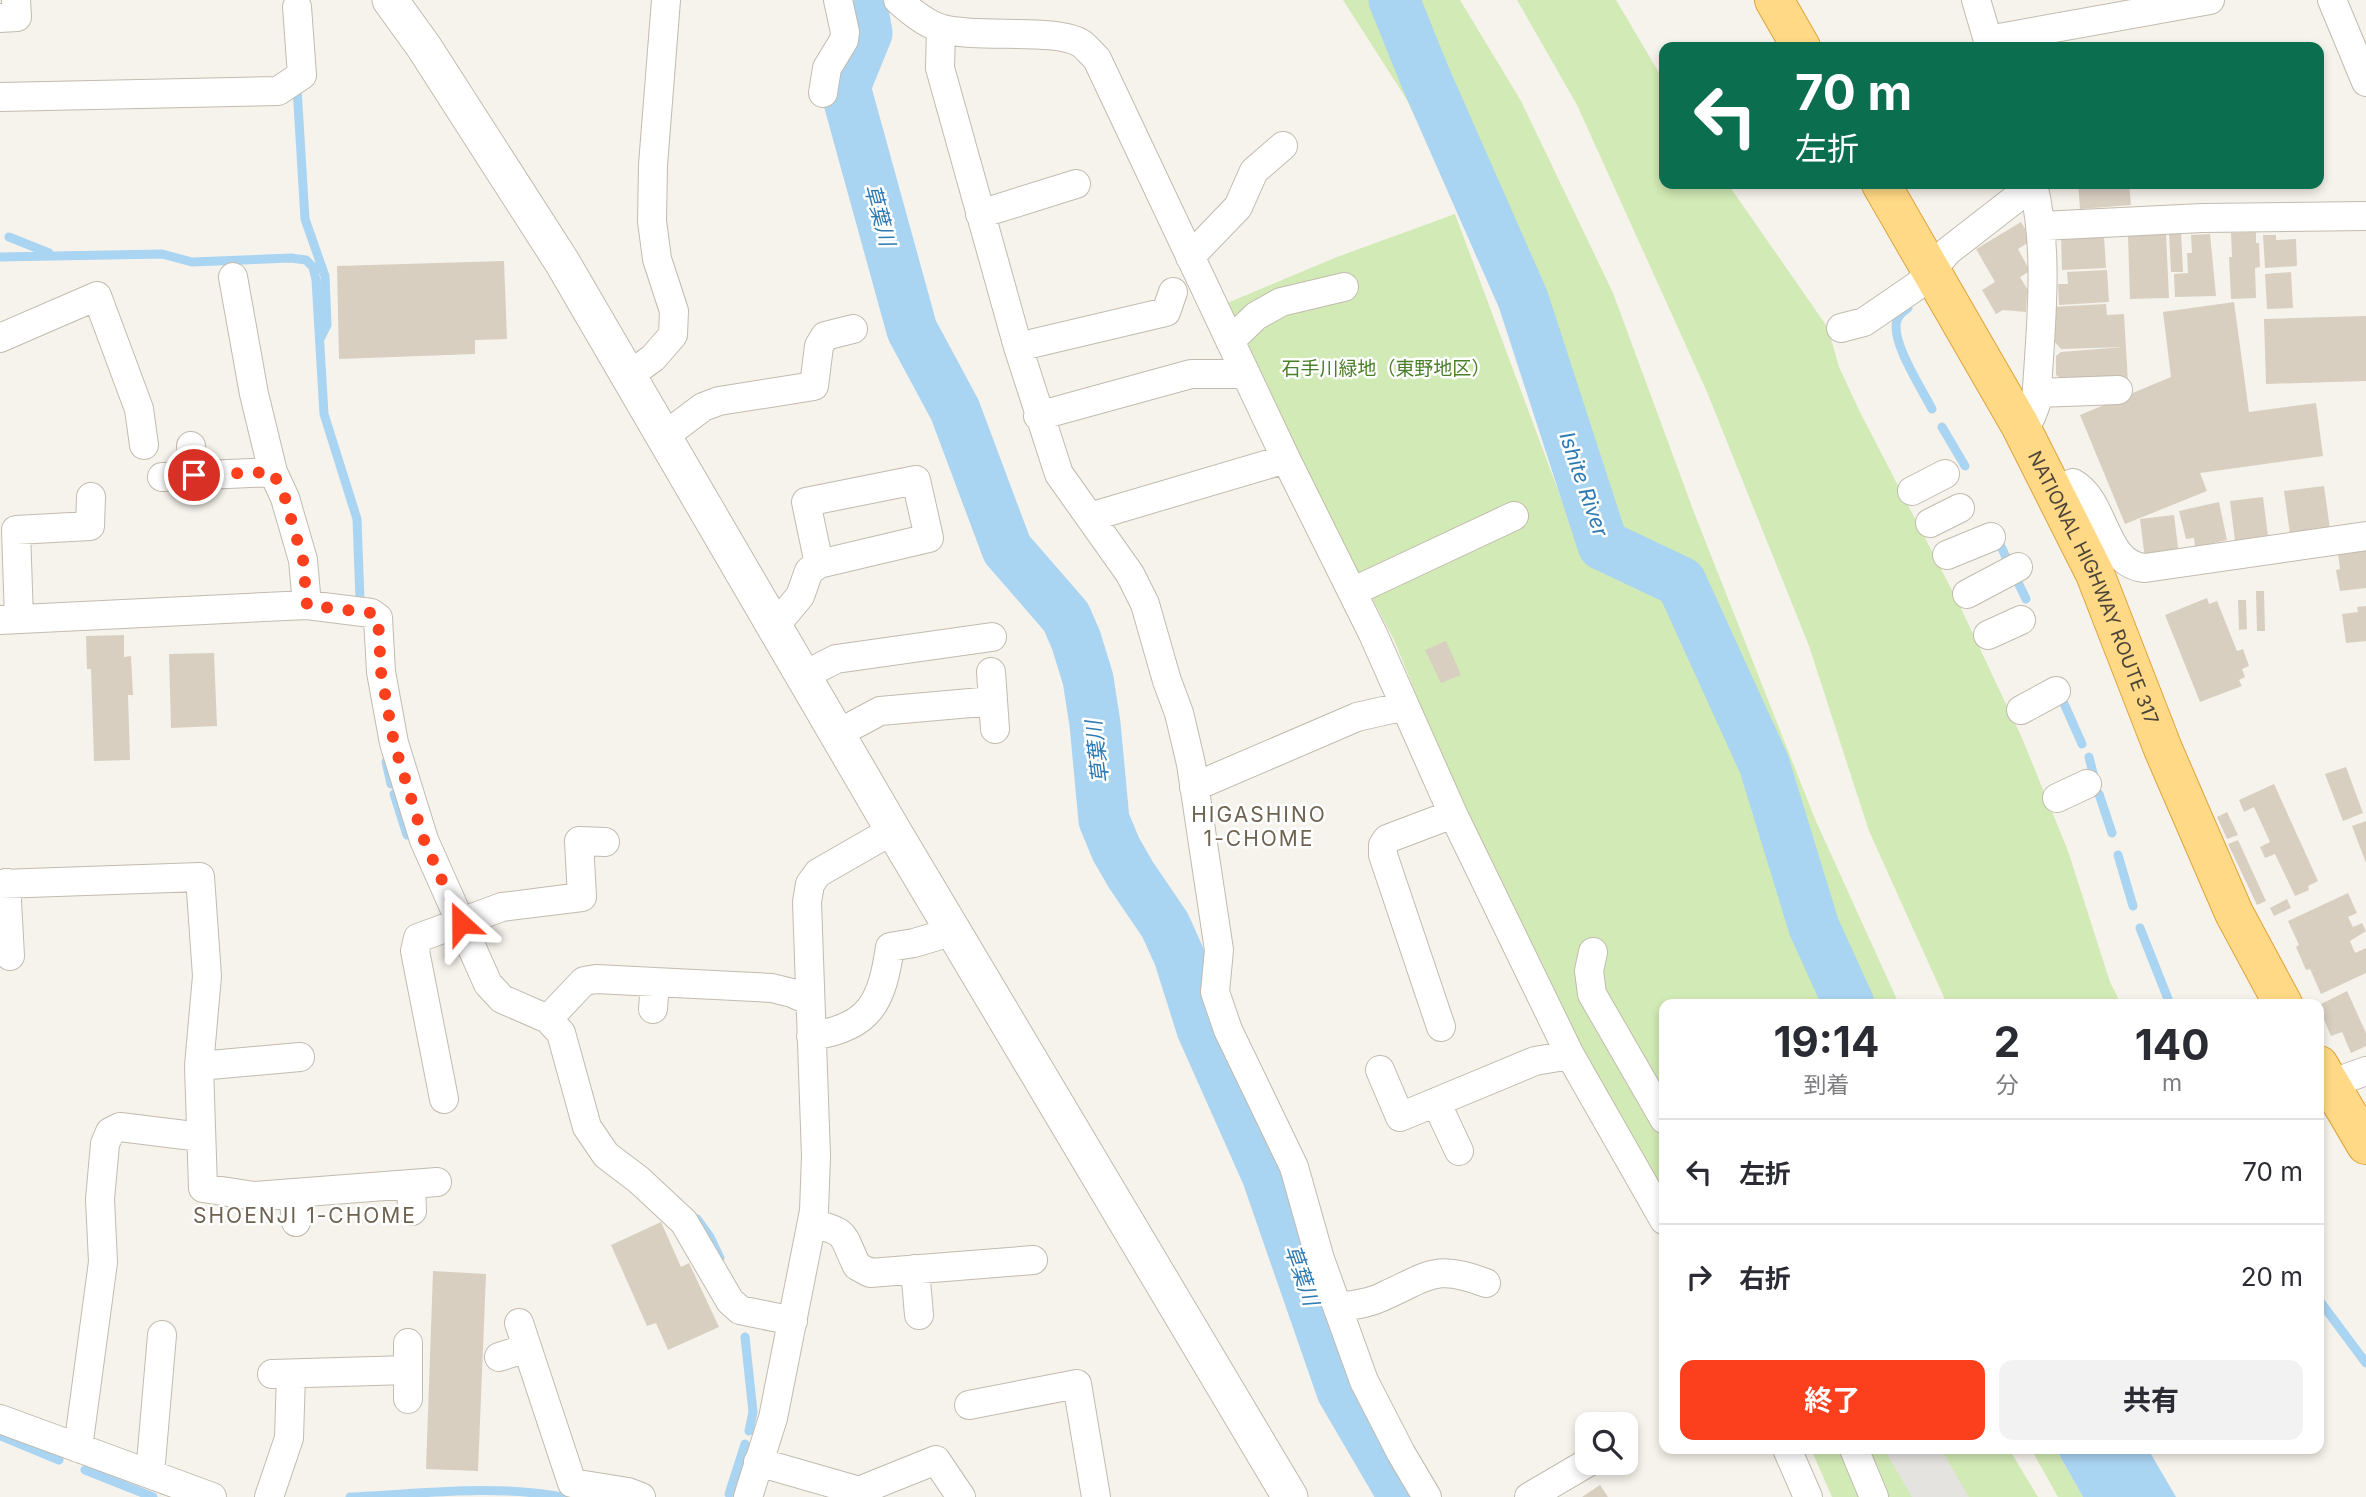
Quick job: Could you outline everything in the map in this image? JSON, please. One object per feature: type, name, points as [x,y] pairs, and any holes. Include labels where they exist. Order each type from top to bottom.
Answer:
[{"type":"highway","points":[[1774,0],[1798,42]]},
{"type":"highway","name":"NATIONAL HIGHWAY ROUTE 317","points":[[1884,189],[1931,270],[2029,409],[2054,491],[2095,574],[2163,749],[2234,913],[2280,999]]},
{"type":"highway","points":[[2324,1075],[2366,1144]]},
{"type":"street","points":[[0,18],[17,17],[16,0]]},
{"type":"street","points":[[390,0],[424,47],[562,262],[893,830],[1290,1497]]},
{"type":"street","points":[[628,376],[653,358],[673,335],[674,311],[657,259],[652,221],[653,164],[666,0]]},
{"type":"street","points":[[823,93],[827,68],[844,40],[845,32],[838,0]]},
{"type":"street","points":[[881,0],[898,0],[941,29],[972,34],[1059,36],[1081,43],[1097,59],[1352,593],[1453,814],[1570,1055],[1659,1211]]},
{"type":"street","points":[[1976,0],[1989,42]]},
{"type":"street","points":[[1994,42],[2210,0]]},
{"type":"street","points":[[2332,0],[2366,82]]},
{"type":"street","points":[[0,97],[278,92],[302,75],[297,7]]},
{"type":"street","points":[[941,29],[940,68],[1038,416],[1059,474],[1130,574],[1144,604],[1179,713],[1195,787],[1219,950],[1215,992],[1228,1030],[1294,1167],[1320,1259],[1364,1381],[1427,1497]]},
{"type":"street","points":[[1190,257],[1238,207],[1254,171],[1283,146]]},
{"type":"street","points":[[980,214],[1076,184]]},
{"type":"street","points":[[1841,328],[1864,322],[1917,285],[1948,251],[2027,189]]},
{"type":"street","points":[[2034,189],[2041,226],[2042,257],[2029,409],[2118,390]]},
{"type":"street","points":[[2041,226],[2202,218],[2366,216]]},
{"type":"street","points":[[233,277],[254,394],[273,472],[285,498],[303,560],[307,605]]},
{"type":"street","points":[[1230,341],[1256,316],[1281,302],[1344,287]]},
{"type":"street","points":[[1018,347],[1166,312],[1173,292]]},
{"type":"street","points":[[0,338],[97,296],[139,409],[144,445]]},
{"type":"street","points":[[663,437],[703,407],[719,401],[814,386],[820,346],[825,337],[852,329]]},
{"type":"street","points":[[1038,416],[1191,374],[1246,374]]},
{"type":"street","points":[[191,446],[194,475]]},
{"type":"street","points":[[1090,517],[1286,459]]},
{"type":"street","points":[[162,477],[273,472]]},
{"type":"street","points":[[1912,491],[1945,474]]},
{"type":"street","points":[[2054,491],[2073,483],[2085,490],[2120,556],[2131,567],[2145,568],[2366,536]]},
{"type":"street","points":[[91,497],[90,526],[16,530],[9,620],[307,605],[371,613],[378,618],[381,672],[394,743],[424,840],[488,984],[502,999],[548,1019],[561,1033],[587,1127],[606,1155],[639,1180],[684,1222],[730,1301],[740,1310],[793,1321]]},
{"type":"street","points":[[1930,523],[1960,508]]},
{"type":"street","points":[[1352,593],[1514,516]]},
{"type":"street","points":[[1947,555],[1991,537]]},
{"type":"street","points":[[775,626],[800,596],[809,571],[819,564]]},
{"type":"street","points":[[1967,594],[2018,567]]},
{"type":"street","points":[[1988,635],[2021,621]]},
{"type":"street","points":[[803,676],[836,659],[992,637]]},
{"type":"street","points":[[992,672],[995,729]]},
{"type":"street","points":[[2021,710],[2056,691]]},
{"type":"street","points":[[837,734],[880,710],[993,701]]},
{"type":"street","points":[[1195,787],[1357,717],[1405,706]]},
{"type":"street","points":[[2057,798],[2087,784]]},
{"type":"street","points":[[1441,1027],[1383,855],[1383,845],[1387,839],[1453,814]]},
{"type":"street","points":[[748,1497],[773,1419],[812,1223],[816,1156],[807,902],[810,884],[818,873],[893,830]]},
{"type":"street","points":[[444,1099],[415,951],[418,938],[502,907],[582,897],[579,841],[605,842]]},
{"type":"street","points":[[10,956],[3,883],[200,877],[207,976],[199,1066],[203,1188],[254,1196],[293,1193],[420,1193]]},
{"type":"street","points":[[811,1036],[829,1034],[868,1013],[879,998],[886,977],[890,947],[954,931]]},
{"type":"street","points":[[1592,952],[1588,971],[1592,994],[1659,1110]]},
{"type":"street","points":[[548,1019],[584,981],[596,979],[654,995],[772,988],[810,1001]]},
{"type":"street","points":[[1380,1070],[1400,1117],[1535,1060],[1570,1055]]},
{"type":"street","points":[[199,1066],[300,1057]]},
{"type":"street","points":[[2324,1075],[2366,1071]]},
{"type":"street","points":[[1436,1102],[1459,1151]]},
{"type":"street","points":[[78,1448],[103,1262],[100,1199],[105,1144],[110,1132],[120,1126],[201,1137]]},
{"type":"street","points":[[293,1193],[296,1222]]},
{"type":"street","points":[[812,1223],[831,1228],[846,1238],[857,1266],[870,1273],[1033,1259]]},
{"type":"street","points":[[915,1269],[919,1315]]},
{"type":"street","points":[[1338,1307],[1365,1303],[1431,1273],[1463,1274],[1486,1283]]},
{"type":"street","points":[[162,1335],[166,1485]]},
{"type":"street","points":[[499,1357],[523,1336],[572,1483],[628,1492],[641,1497]]},
{"type":"street","points":[[270,1497],[289,1438],[281,1374],[408,1356],[408,1399]]},
{"type":"street","points":[[969,1405],[1077,1384],[1096,1497]]},
{"type":"street","points":[[0,1419],[166,1485],[212,1497]]},
{"type":"street","points":[[1789,1454],[1808,1497]]},
{"type":"street","points":[[1856,1454],[1874,1497]]},
{"type":"street","points":[[758,1462],[859,1491],[936,1460],[961,1497]]},
{"type":"street","points":[[1529,1497],[1575,1470]]},
{"type":"green space","name":"石手川緑地（東野地区）","points":[[1343,0],[1386,0],[1424,74],[1402,0],[1460,0],[1521,101],[1613,293],[1695,515],[1815,819],[1897,999],[1659,999],[1659,1184],[1585,1064],[1466,819],[1395,642],[1220,306],[1337,257],[1455,214],[1583,557],[1544,424],[1503,299],[1407,100]]},
{"type":"green space","points":[[1517,0],[1616,0],[1659,73],[1659,189],[1731,189],[1828,328],[1839,367],[1860,412],[1957,600],[2022,738],[2068,851],[2110,982],[2118,999],[1945,999],[1869,831],[1809,646],[1707,392],[1577,105]]},
{"type":"green space","points":[[1813,1454],[2012,1454],[2038,1497],[1832,1497]]},
{"type":"green space","points":[[2034,1454],[2059,1454],[2083,1497],[2058,1497]]},
{"type":"shaded area","points":[[1887,1454],[1944,1454],[1969,1497],[1912,1497]]},
{"type":"water","points":[[1386,0],[1402,0],[1426,79]]},
{"type":"water","points":[[2059,1454],[2151,1454],[2176,1497],[2083,1497]]},
{"type":"building","points":[[2078,189],[2129,189],[2131,205],[2080,209]]},
{"type":"building","points":[[2021,222],[2032,240],[2018,249],[2030,271],[2020,277],[2029,292],[2026,312],[2003,310],[1996,314],[1982,290],[1995,282],[1976,249]]},
{"type":"building","points":[[2181,232],[2183,272],[2171,272],[2169,233]]},
{"type":"building","points":[[2256,232],[2260,267],[2255,268],[2256,298],[2231,299],[2231,233]]},
{"type":"building","points":[[2166,234],[2169,298],[2130,299],[2128,236]]},
{"type":"building","points":[[2210,234],[2216,296],[2175,297],[2174,274],[2188,273],[2187,253],[2192,253],[2191,235]]},
{"type":"building","points":[[2263,235],[2276,235],[2276,240],[2296,239],[2297,266],[2265,268]]},
{"type":"building","points":[[2061,236],[2104,236],[2106,268],[2062,270]]},
{"type":"building","points":[[504,261],[507,339],[475,340],[475,354],[339,359],[337,266]]},
{"type":"building","points":[[2107,270],[2109,302],[2059,305],[2058,284],[2068,284],[2067,272]]},
{"type":"building","points":[[2291,272],[2293,308],[2267,309],[2265,274]]},
{"type":"building","points":[[2234,302],[2249,412],[2316,403],[2323,456],[2200,473],[2207,491],[2125,524],[2080,415],[2171,377],[2163,312]]},
{"type":"building","points":[[2106,304],[2107,315],[2124,314],[2128,382],[2063,380],[2056,375],[2056,356],[2061,352],[2123,347],[2061,349],[2052,339],[2051,307]]},
{"type":"building","points":[[2366,316],[2366,381],[2266,384],[2264,319]]},
{"type":"building","points":[[2324,486],[2330,529],[2290,534],[2284,491]]},
{"type":"building","points":[[2263,497],[2268,536],[2235,541],[2230,501]]},
{"type":"building","points":[[2219,502],[2227,540],[2195,547],[2194,538],[2186,539],[2179,511]]},
{"type":"building","points":[[2174,515],[2179,555],[2145,559],[2140,519]]},
{"type":"building","points":[[2366,550],[2366,588],[2340,591],[2336,570],[2340,569],[2338,554]]},
{"type":"building","points":[[2256,591],[2264,591],[2265,631],[2257,631]]},
{"type":"building","points":[[2207,598],[2209,604],[2217,601],[2237,651],[2243,649],[2249,666],[2242,669],[2245,677],[2239,680],[2242,686],[2200,702],[2165,615]]},
{"type":"building","points":[[2238,600],[2246,600],[2247,629],[2239,630]]},
{"type":"building","points":[[2366,606],[2366,641],[2346,643],[2342,614],[2358,612],[2357,607]]},
{"type":"building","points":[[124,635],[124,657],[131,656],[133,695],[128,695],[130,760],[94,761],[91,669],[87,669],[86,636]]},
{"type":"building","points":[[1446,641],[1461,675],[1441,683],[1425,650]]},
{"type":"building","points":[[214,653],[217,726],[171,728],[169,654]]},
{"type":"building","points":[[2346,767],[2363,813],[2343,821],[2325,774]]},
{"type":"building","points":[[2274,784],[2318,881],[2308,886],[2309,890],[2295,896],[2275,854],[2265,858],[2260,847],[2270,842],[2254,807],[2244,812],[2239,800]]},
{"type":"building","points":[[2227,812],[2238,835],[2227,839],[2217,817]]},
{"type":"building","points":[[2366,821],[2366,863],[2352,826]]},
{"type":"building","points":[[2238,840],[2266,901],[2257,905],[2228,844]]},
{"type":"building","points":[[2348,893],[2357,913],[2348,917],[2353,927],[2362,923],[2366,931],[2350,941],[2355,953],[2366,948],[2366,973],[2321,994],[2310,969],[2306,970],[2288,921]]},
{"type":"building","points":[[2287,899],[2291,908],[2274,916],[2270,908]]},
{"type":"building","points":[[2347,991],[2366,1033],[2366,1046],[2351,1053],[2342,1032],[2331,1036],[2324,1020],[2324,1002]]},
{"type":"building","points":[[661,1222],[681,1267],[689,1263],[719,1327],[668,1350],[656,1323],[647,1326],[611,1245]]},
{"type":"building","points":[[433,1271],[486,1274],[478,1471],[426,1469]]},
{"type":"building","points":[[1600,1485],[1608,1497],[1582,1497]]},
{"type":"waterway","name":"草葉川","points":[[861,0],[867,33],[845,87],[912,330],[955,410],[1007,549],[1066,617],[1076,640],[1088,679],[1104,820],[1116,849],[1165,925],[1179,956],[1202,1029],[1267,1175],[1342,1391],[1404,1497]]},
{"type":"waterway","name":"Ishite River","points":[[1394,0],[1523,299],[1603,545],[1681,582],[1764,764],[1814,927],[1847,999]]},
{"type":"waterway","points":[[847,58],[853,67]]},
{"type":"waterway","points":[[297,88],[305,219],[325,276],[327,325],[321,337]]},
{"type":"waterway","points":[[9,237],[49,253]]},
{"type":"waterway","points":[[0,257],[162,254],[192,262],[291,258],[306,260],[313,267],[316,280],[324,414],[357,519],[360,600]]},
{"type":"waterway","points":[[1908,308],[1897,320],[1898,340],[1932,409]]},
{"type":"waterway","points":[[1942,427],[1965,466]]},
{"type":"waterway","points":[[1999,542],[2009,564]]},
{"type":"waterway","points":[[2014,574],[2026,599]]},
{"type":"waterway","points":[[2062,699],[2082,744]]},
{"type":"waterway","points":[[2089,757],[2094,777]]},
{"type":"waterway","points":[[386,762],[391,784]]},
{"type":"waterway","points":[[394,794],[407,835]]},
{"type":"waterway","points":[[2099,794],[2112,833]]},
{"type":"waterway","points":[[2118,855],[2133,906]]},
{"type":"waterway","points":[[2140,928],[2168,999]]},
{"type":"waterway","points":[[697,1219],[720,1258]]},
{"type":"waterway","points":[[2324,1307],[2366,1363]]},
{"type":"waterway","points":[[745,1337],[753,1412],[749,1431]]},
{"type":"waterway","points":[[1,1436],[59,1460]]},
{"type":"waterway","points":[[729,1494],[745,1444]]},
{"type":"waterway","points":[[85,1470],[153,1497]]},
{"type":"waterway","points":[[350,1497],[484,1490],[563,1497]]},
{"type":"district","name":"HIGASHINO 1-CHOME","points":[[1259,826]]},
{"type":"district","name":"SHOENJI 1-CHOME","points":[[305,1215]]},
{"type":"route","points":[[194,475],[273,472],[285,498],[303,560],[307,605],[371,613],[378,618],[381,672],[394,743],[424,840],[461,923]]}]
